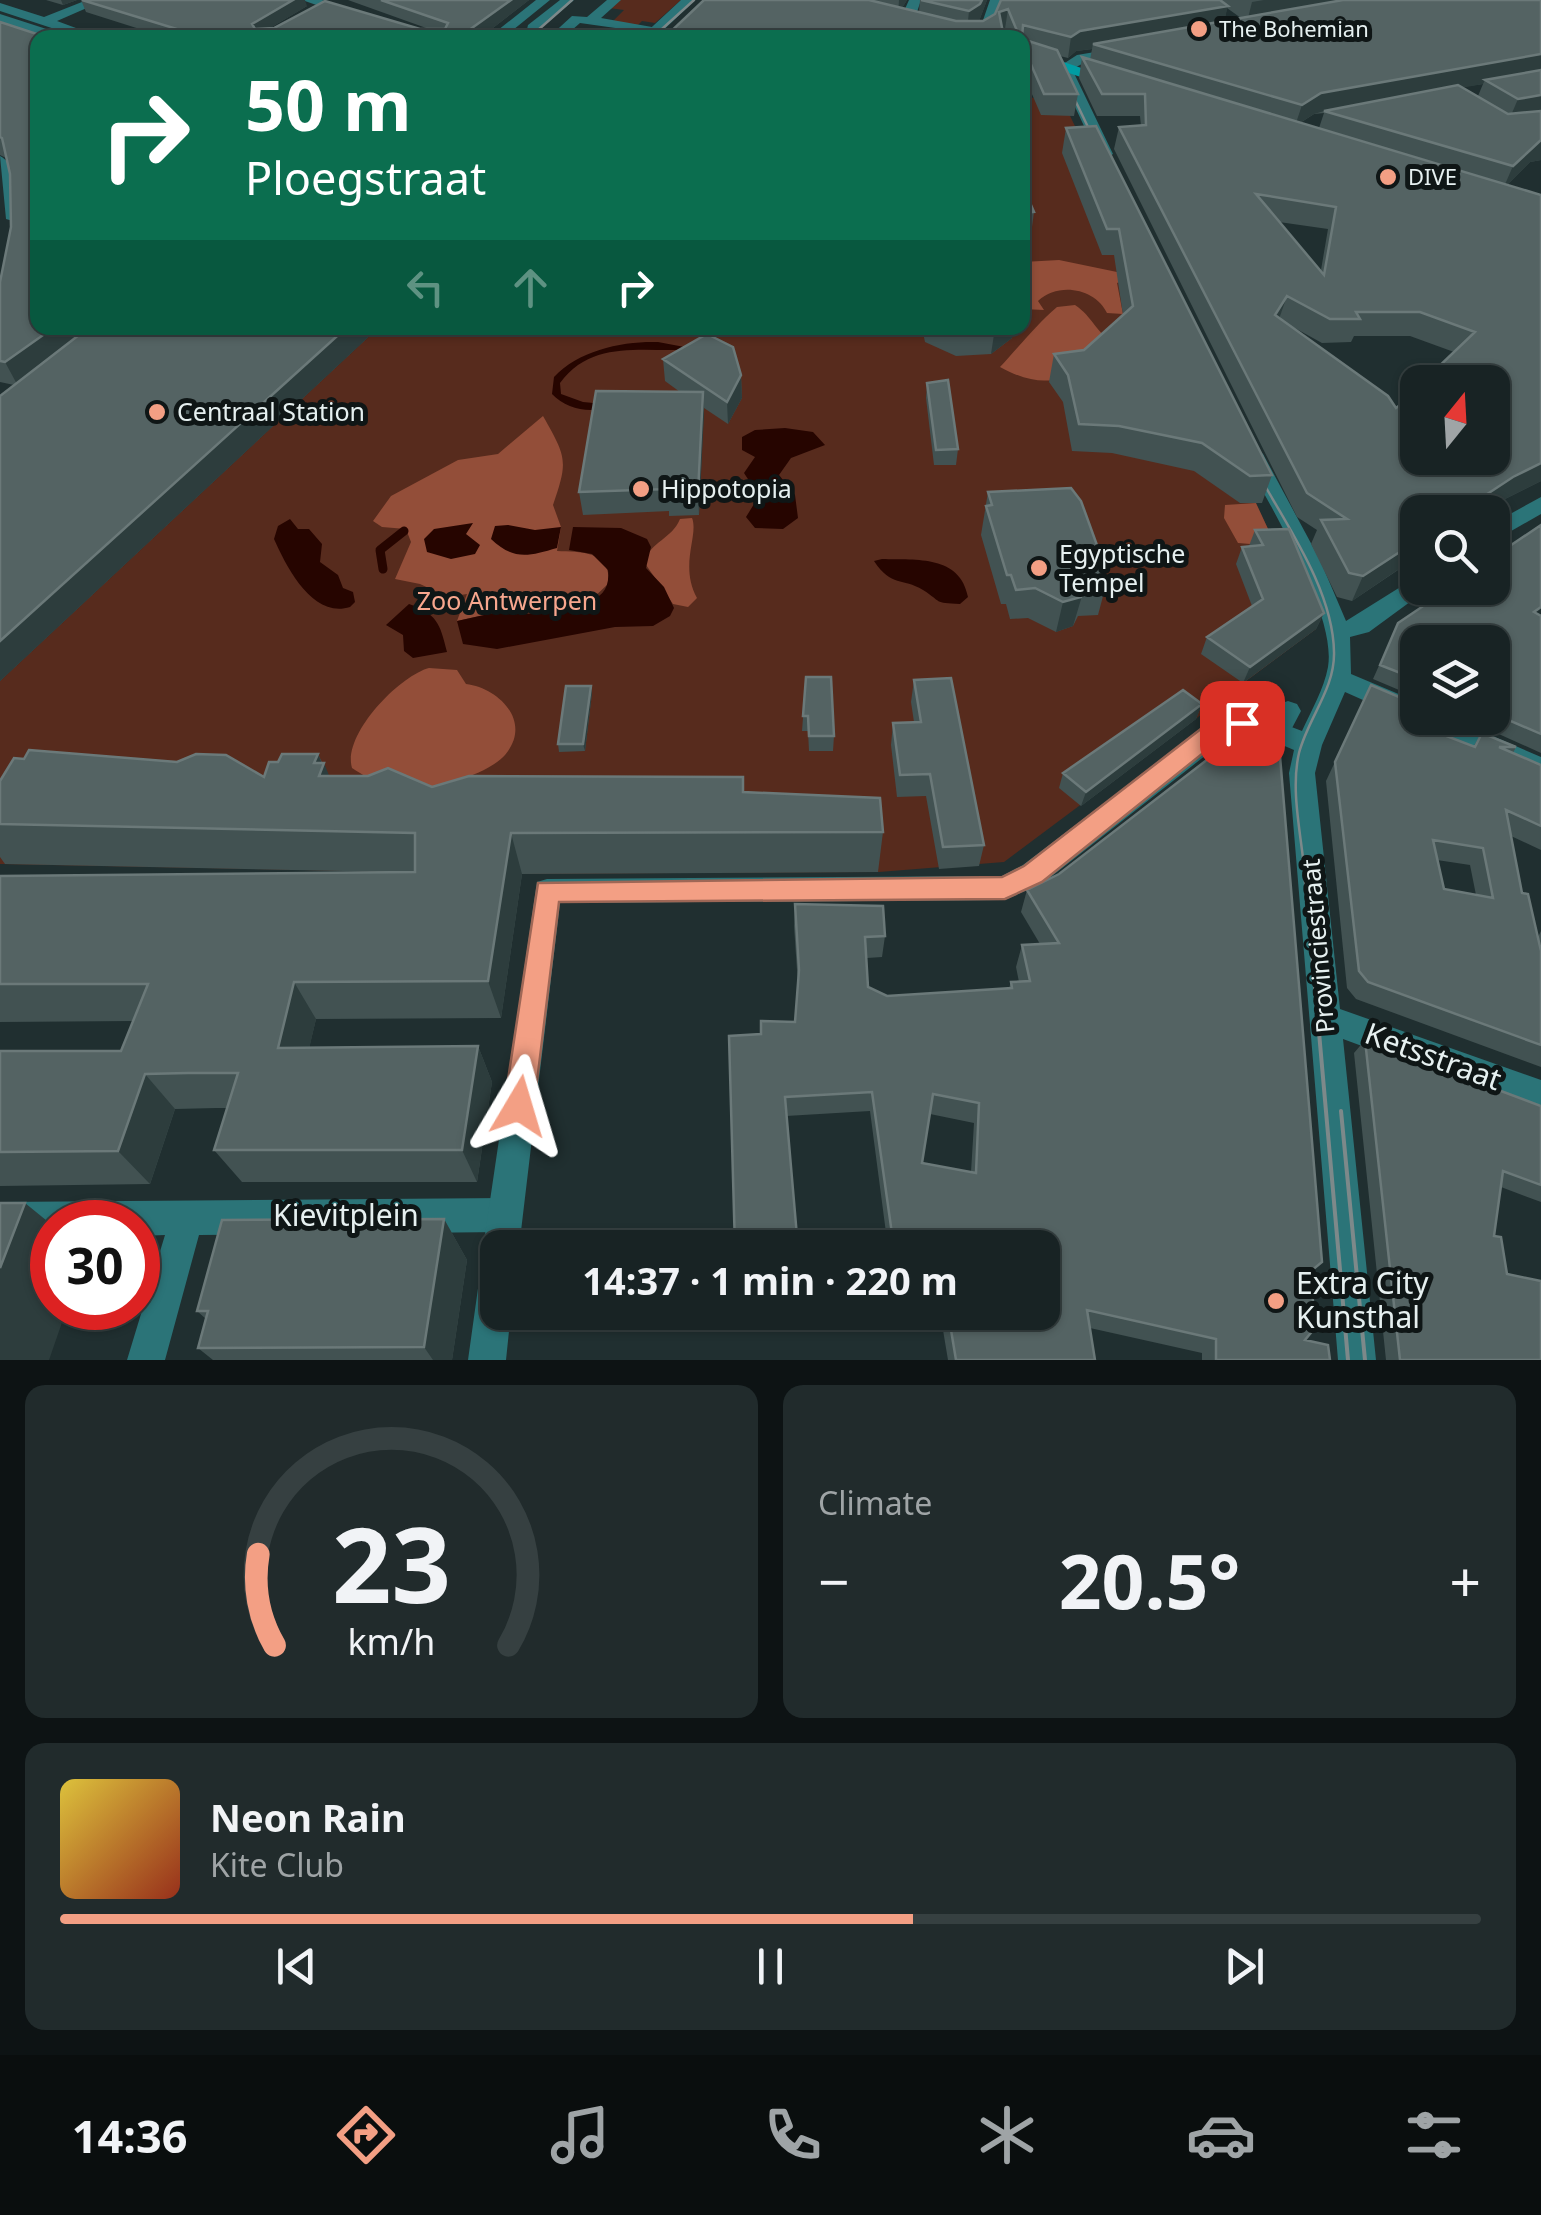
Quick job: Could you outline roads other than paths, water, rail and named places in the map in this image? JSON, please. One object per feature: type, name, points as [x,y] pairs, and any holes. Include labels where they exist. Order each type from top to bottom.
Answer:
[{"type":"main road","points":[[888,16],[918,22]]},
{"type":"main road","points":[[1030,52],[1125,82]]},
{"type":"street","points":[[6,37],[98,0]]},
{"type":"street","points":[[504,30],[544,0]]},
{"type":"street","points":[[532,30],[568,0]]},
{"type":"street","points":[[567,30],[616,0]]},
{"type":"street","points":[[655,30],[689,0]]},
{"type":"street","points":[[915,0],[918,22]]},
{"type":"street","points":[[979,30],[987,28],[996,0]]},
{"type":"street","points":[[309,7],[332,3],[365,16]]},
{"type":"street","points":[[0,7],[73,30]]},
{"type":"street","points":[[528,12],[631,30]]},
{"type":"street","points":[[0,18],[35,30]]},
{"type":"street","points":[[683,30],[690,22]]},
{"type":"street","points":[[1116,176],[1064,72],[1069,64],[1150,46]]},
{"type":"street","points":[[0,161],[15,200],[12,243]]},
{"type":"street","points":[[1244,436],[1338,631],[1361,626],[1400,599]]},
{"type":"street","points":[[1510,524],[1541,504]]},
{"type":"street","name":"Provinciestraat","points":[[1338,631],[1342,655],[1337,678],[1308,745],[1302,773],[1357,1360]]},
{"type":"street","points":[[1337,678],[1400,705]]},
{"type":"street","points":[[503,1230],[547,890],[1005,888],[1033,874],[1223,727],[1263,726],[1308,745]]},
{"type":"street","points":[[1466,735],[1541,768]]},
{"type":"street","name":"Ketsstraat","points":[[1325,1018],[1541,1096]]},
{"type":"street","points":[[146,1360],[186,1218]]},
{"type":"street","name":"Kievitplein","points":[[0,1219],[186,1218],[480,1230]]},
{"type":"street","points":[[487,1360],[491,1330]]},
{"type":"waterway","points":[[383,569],[380,550],[404,531]]},
{"type":"tram line","points":[[538,30],[572,0]]},
{"type":"tram line","points":[[661,30],[694,0]]},
{"type":"tram line","points":[[1064,77],[1099,150]]},
{"type":"tram line","points":[[1255,468],[1305,556],[1332,628],[1333,666],[1303,740],[1297,768],[1296,799],[1305,877]]},
{"type":"tram line","points":[[1305,874],[1348,1360]]},
{"type":"tram line","points":[[1341,1111],[1365,1360]]},
{"type":"place","name":"The Bohemian","points":[[1199,29]]},
{"type":"place","name":"DIVE","points":[[1388,177]]},
{"type":"place","name":"Centraal Station","points":[[157,412]]},
{"type":"place","name":"Hippotopia","points":[[641,489]]},
{"type":"place","name":"Egyptische Tempel","points":[[1039,568]]},
{"type":"place","name":"Extra City Kunsthal","points":[[1276,1301]]},
{"type":"park label","name":"Zoo Antwerpen","points":[[507,601]]}]
